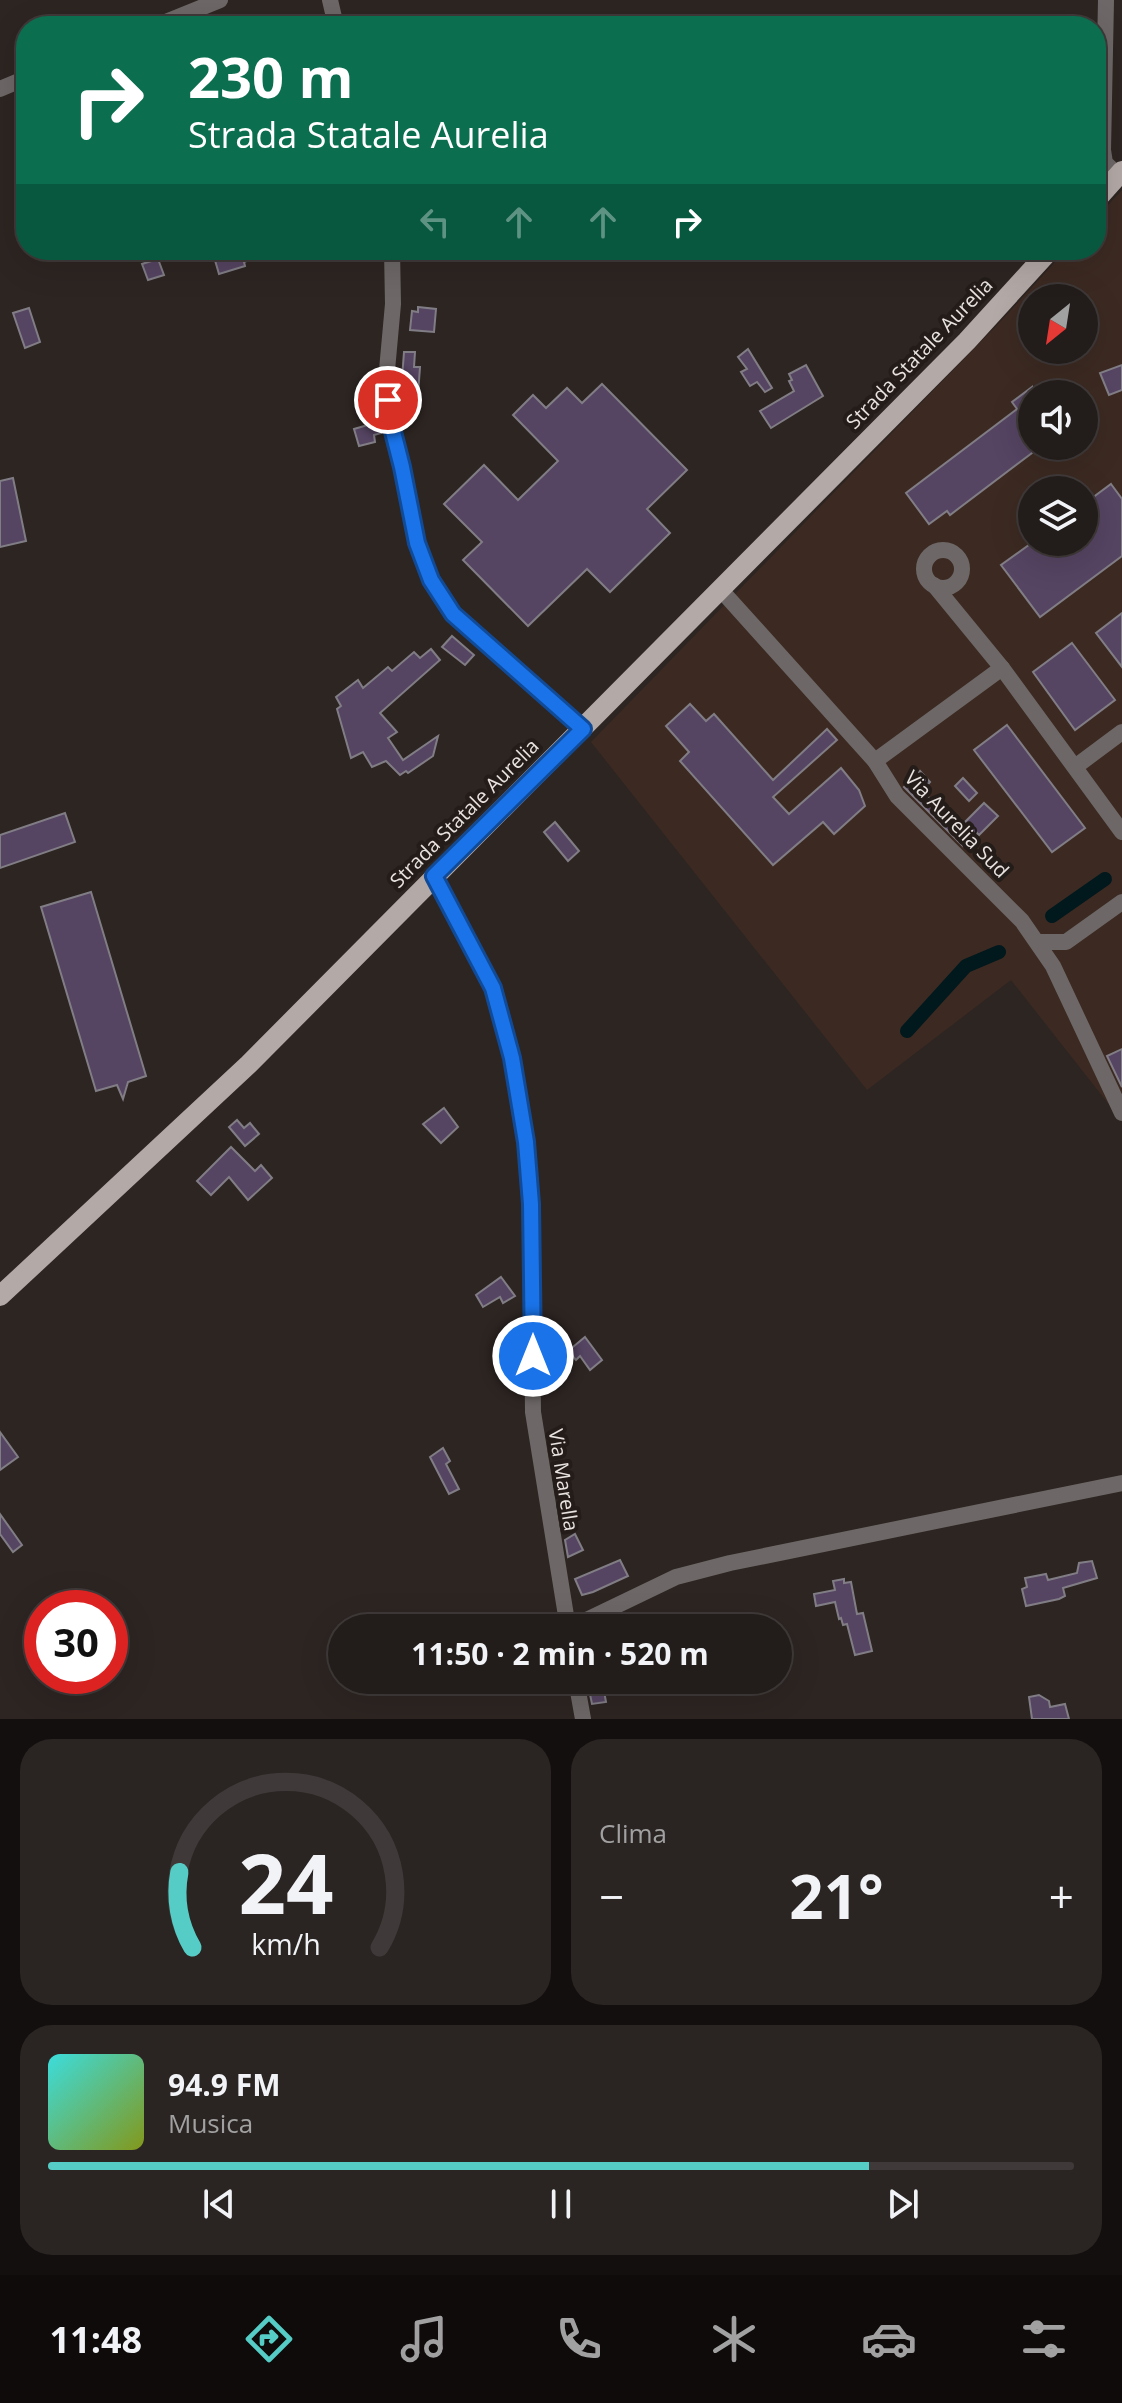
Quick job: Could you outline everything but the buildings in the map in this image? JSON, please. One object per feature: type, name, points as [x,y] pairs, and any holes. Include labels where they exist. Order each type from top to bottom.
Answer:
[{"type":"main road","points":[[1106,189],[1120,173]]},
{"type":"main road","name":"Strada Statale Aurelia","points":[[0,1296],[249,1064],[967,341],[1041,260]]},
{"type":"street","points":[[181,16],[220,0]]},
{"type":"street","points":[[392,260],[393,304],[386,381],[390,420],[417,543],[431,580],[453,614],[583,729]]},
{"type":"street","points":[[934,585],[1002,668],[1122,832]]},
{"type":"street","name":"Via Aurelia Sud","points":[[721,590],[875,761],[897,796],[1022,921],[1053,966],[1122,1113]]},
{"type":"street","points":[[875,761],[1002,668]]},
{"type":"street","points":[[1075,767],[1122,732]]},
{"type":"street","name":"Via Marella","points":[[434,876],[493,988],[512,1058],[526,1142],[531,1204],[533,1412],[567,1614]]},
{"type":"street","points":[[1038,942],[1066,942],[1122,902]]},
{"type":"street","name":"Via Marella","points":[[598,1614],[676,1577],[703,1570],[1122,1483]]},
{"type":"street","points":[[579,1694],[583,1719]]},
{"type":"shaded area","points":[[1122,190],[1122,1121],[1011,980],[867,1090],[591,742],[1018,302],[1018,364],[1098,364],[1098,284],[1035,284],[1057,260],[1106,260],[1106,207]]},
{"type":"waterway","points":[[1052,916],[1105,879]]},
{"type":"waterway","points":[[907,1031],[966,966],[999,952]]},
{"type":"route","points":[[388,400],[417,543],[431,580],[453,614],[583,729],[434,876],[493,988],[512,1058],[526,1142],[531,1204],[533,1356]]}]
